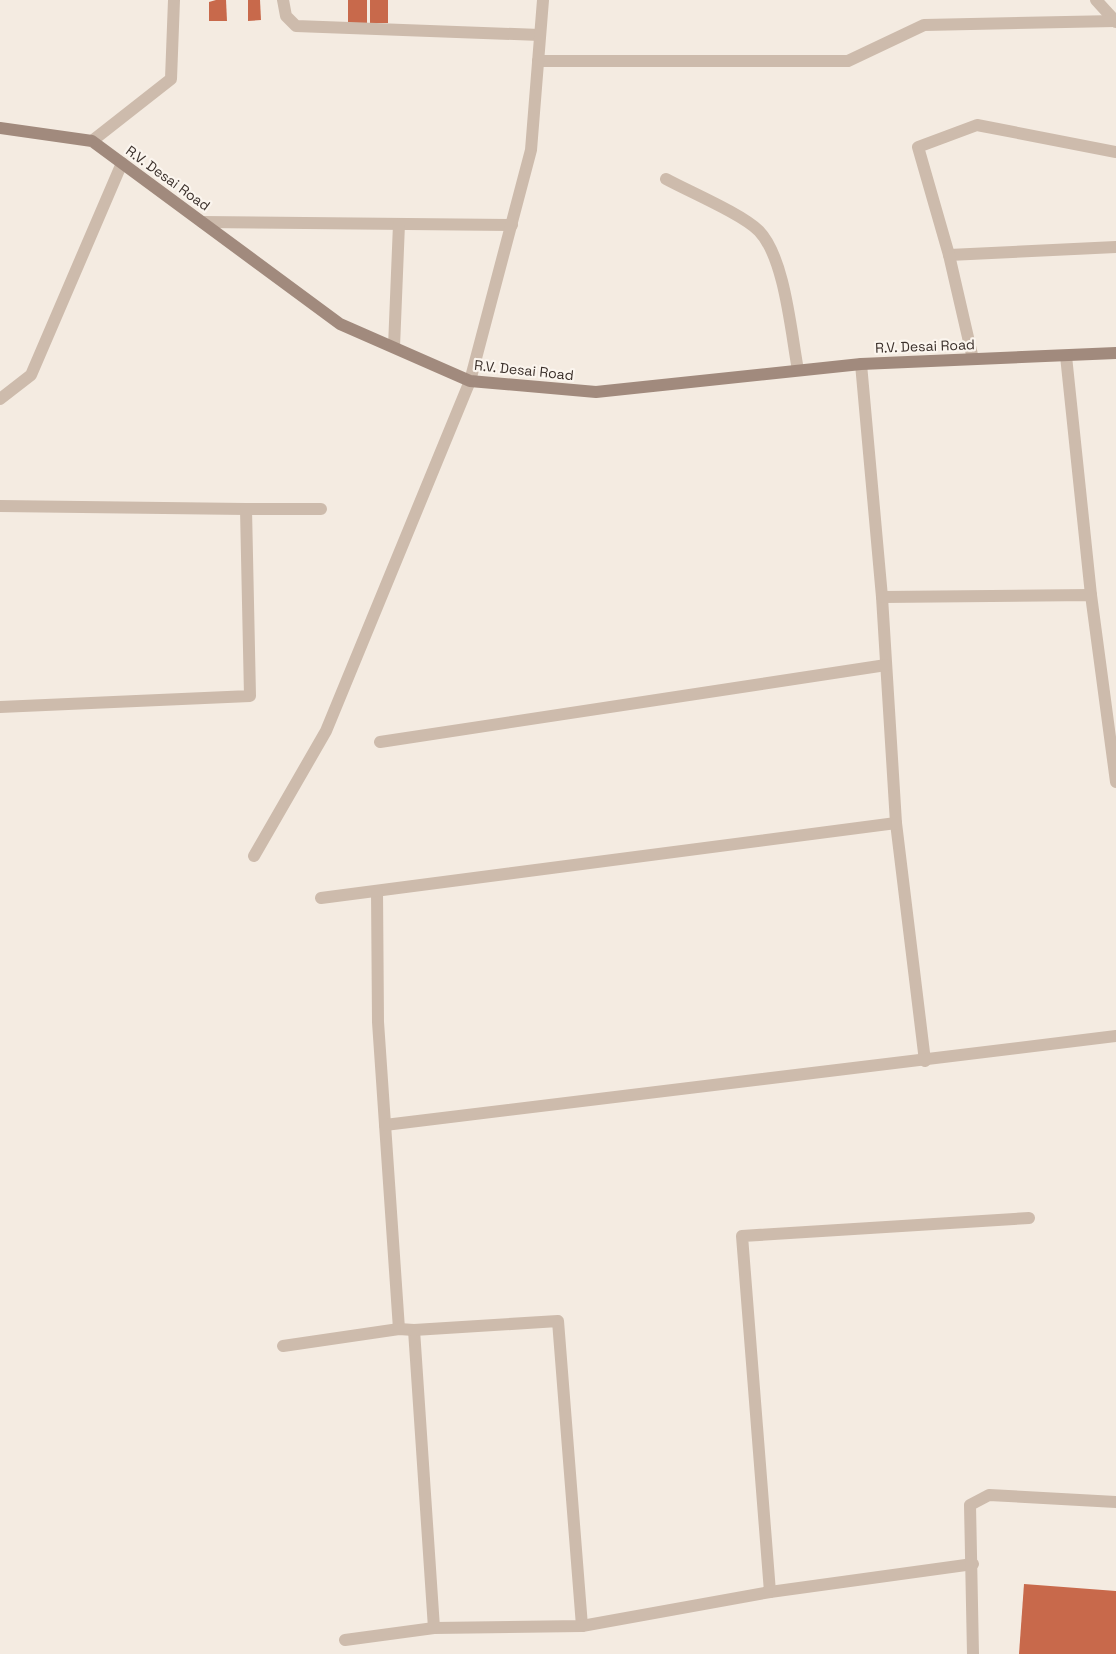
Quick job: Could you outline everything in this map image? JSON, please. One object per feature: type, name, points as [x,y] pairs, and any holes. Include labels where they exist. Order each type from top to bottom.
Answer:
[{"type":"street","points":[[92,141],[171,79],[174,0]]},
{"type":"street","points":[[282,0],[286,16],[296,26],[540,35]]},
{"type":"street","points":[[254,856],[326,731],[470,381],[531,150],[543,0]]},
{"type":"street","points":[[1096,0],[1116,22]]},
{"type":"street","points":[[538,61],[848,61],[924,25],[1116,22]]},
{"type":"street","points":[[973,359],[949,254],[918,147],[977,125],[1116,152]]},
{"type":"street","name":"R.V. Desai Road","points":[[0,128],[92,141],[340,324],[470,381],[596,392],[861,364],[1116,353]]},
{"type":"street","points":[[0,399],[31,375],[122,163]]},
{"type":"street","points":[[666,179],[744,220],[758,230],[769,242],[777,260],[798,370]]},
{"type":"street","points":[[202,222],[512,225]]},
{"type":"street","points":[[394,347],[400,224]]},
{"type":"street","points":[[949,254],[1116,247]]},
{"type":"street","points":[[1066,356],[1091,594],[1116,782]]},
{"type":"street","points":[[861,364],[882,597],[896,823],[925,1061]]},
{"type":"street","points":[[0,506],[321,509]]},
{"type":"street","points":[[0,707],[250,696],[246,509]]},
{"type":"street","points":[[882,597],[1091,594]]},
{"type":"street","points":[[380,742],[886,665]]},
{"type":"street","points":[[321,898],[896,823]]},
{"type":"street","points":[[377,891],[378,1022],[399,1329]]},
{"type":"street","points":[[385,1125],[925,1061],[1116,1036]]},
{"type":"street","points":[[770,1592],[742,1236],[1028,1218]]},
{"type":"street","points":[[283,1346],[399,1329],[414,1330],[558,1321],[582,1626]]},
{"type":"street","points":[[414,1330],[434,1628]]},
{"type":"street","points":[[973,1654],[973,1564],[970,1505],[989,1494],[1116,1502]]},
{"type":"street","points":[[344,1640],[434,1628],[582,1626],[770,1592],[973,1564]]},
{"type":"building","points":[[226,0],[227,21],[209,21],[209,2]]},
{"type":"building","points":[[248,0],[260,0],[261,20],[248,21]]},
{"type":"building","points":[[348,0],[367,0],[367,25],[348,25]]},
{"type":"building","points":[[370,0],[388,0],[388,23],[370,23]]},
{"type":"building","points":[[1024,1584],[1116,1591],[1116,1654],[1019,1654]]}]
